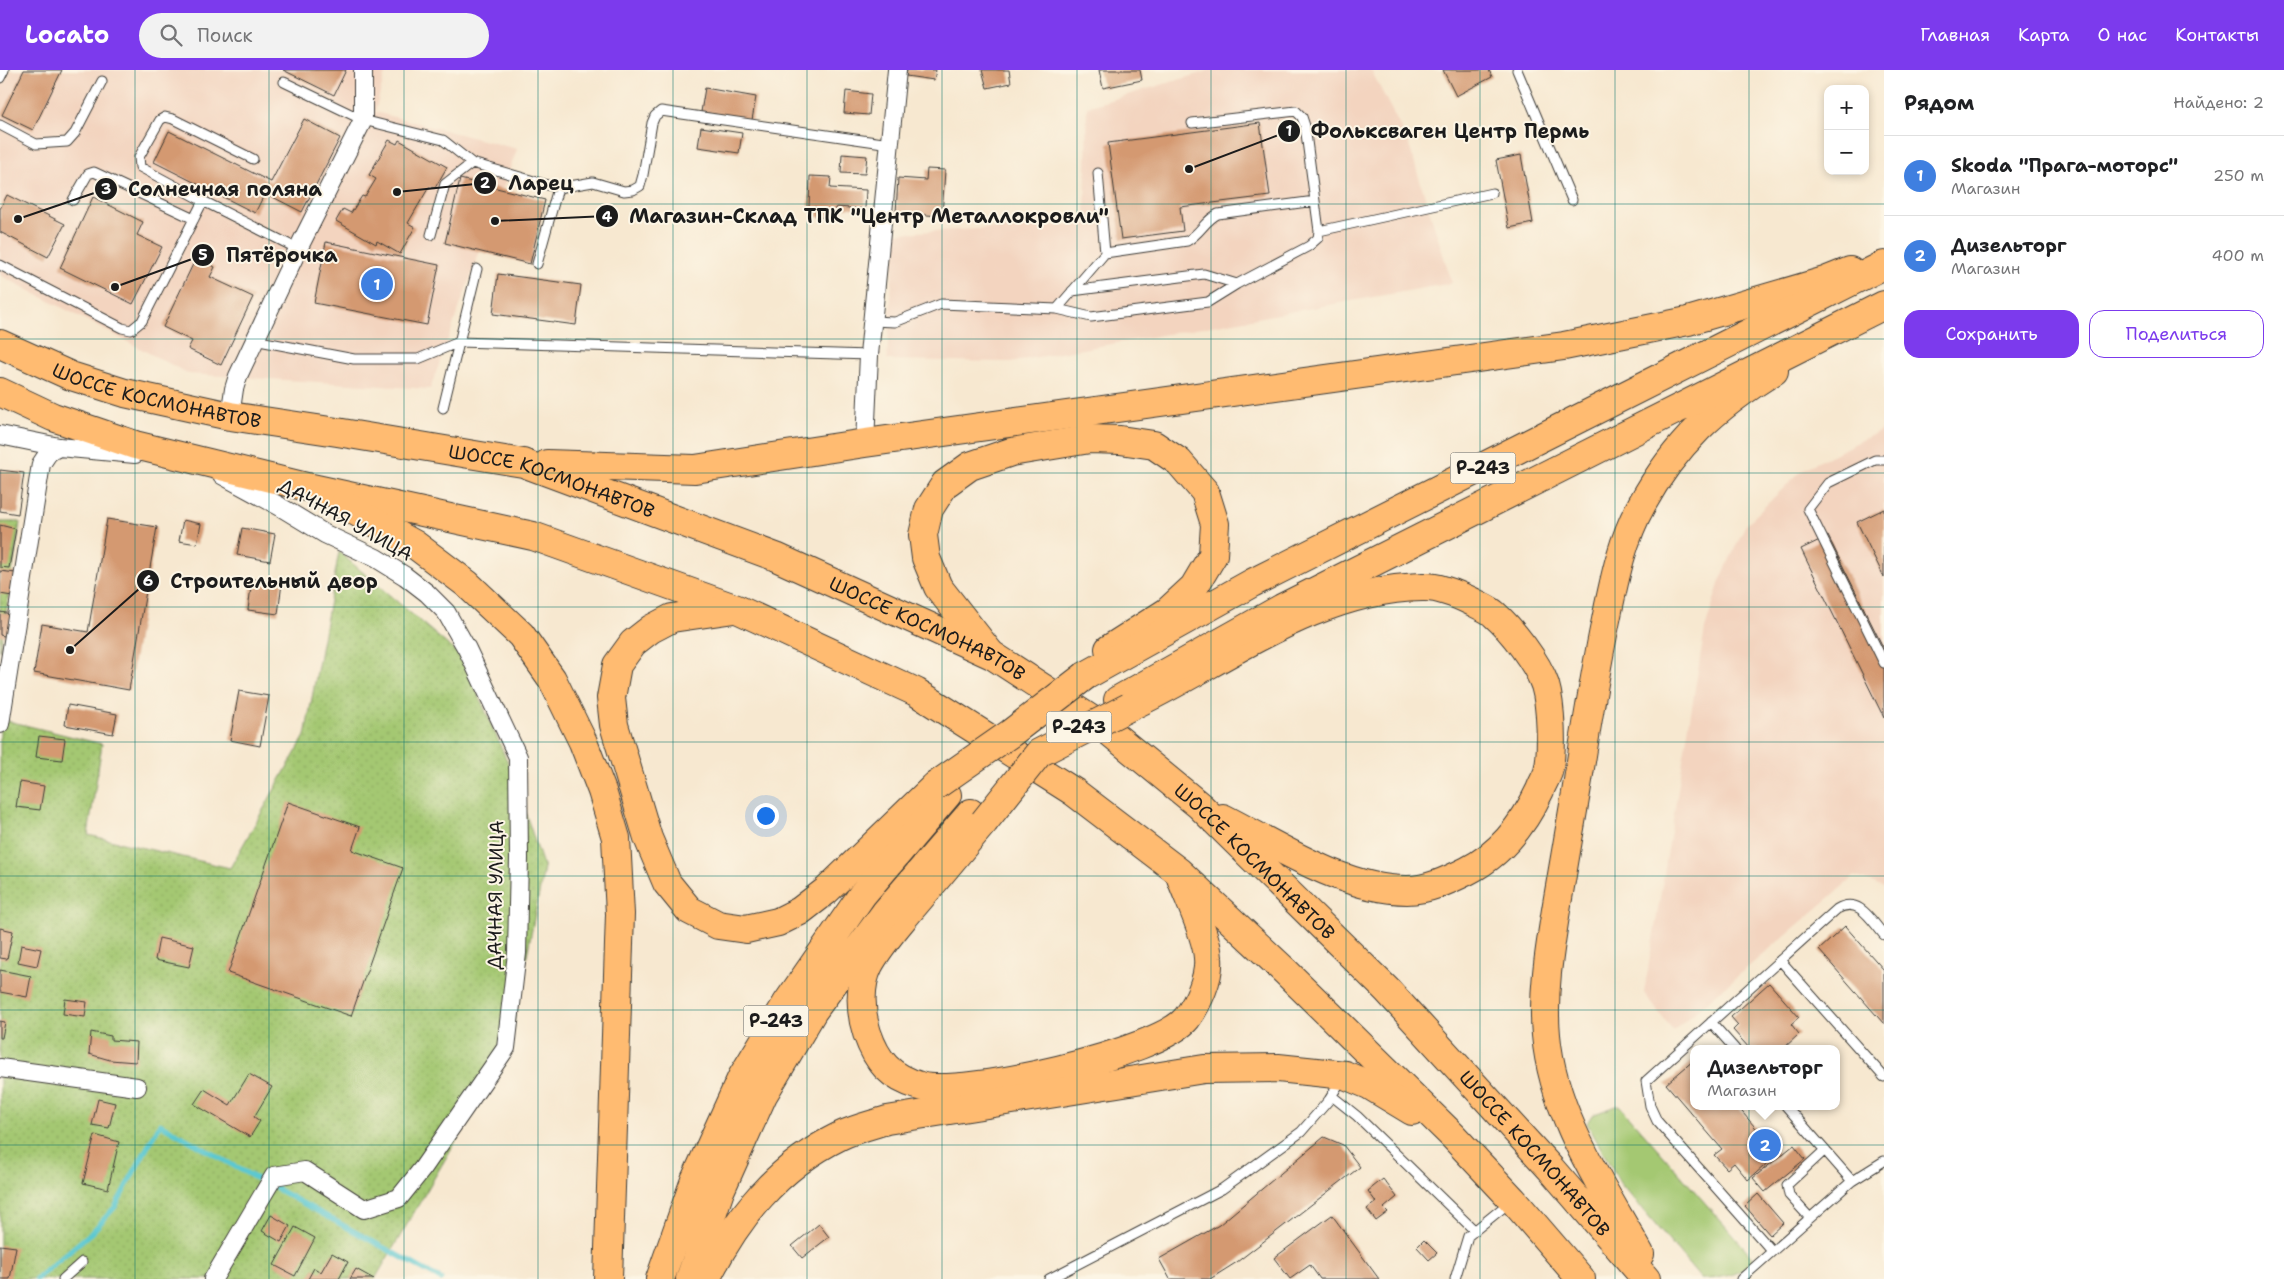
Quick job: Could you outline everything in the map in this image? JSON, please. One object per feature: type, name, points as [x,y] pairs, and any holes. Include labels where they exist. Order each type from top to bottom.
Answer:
[{"type":"main road","points":[[523,464],[695,469],[865,443],[1564,346],[1688,321],[1825,281],[1884,257]]},
{"type":"main road","name":"Р-243","points":[[660,1279],[695,1180],[747,1069],[787,1002],[862,895],[941,790],[1011,733],[1079,672],[1884,265]]},
{"type":"main road","points":[[1654,1279],[1587,1159],[1572,1128],[1552,1071],[1546,1035],[1546,999],[1550,946],[1600,645],[1614,581],[1640,506],[1685,440],[1720,407],[1736,396],[1884,305]]},
{"type":"main road","name":"Р-243","points":[[690,1279],[720,1191],[751,1121],[763,1095],[808,1020],[885,914],[1039,754],[1282,608],[1884,305]]},
{"type":"main road","name":"ШОССЕ КОСМОНАВТОВ","points":[[0,344],[28,358],[99,386],[230,416],[337,432],[523,464],[776,557],[992,655],[1106,729],[1200,806],[1387,990],[1551,1169],[1646,1279]]},
{"type":"main road","points":[[0,392],[53,417],[135,445],[307,487],[533,536],[737,609],[916,692],[1074,792],[1179,872],[1286,972],[1453,1136],[1513,1200],[1581,1279]]},
{"type":"main road","points":[[992,655],[938,587],[926,558],[923,535],[929,509],[945,484],[970,466],[1011,452],[1090,439],[1120,440],[1154,445],[1179,462],[1204,492],[1215,524],[1214,555],[1194,587],[1167,612],[1079,672]]},
{"type":"main road","points":[[307,487],[364,514],[414,544],[467,584],[520,635],[552,679],[590,758],[616,838],[620,914],[608,1279]]},
{"type":"main road","points":[[1123,704],[1173,686],[1266,634],[1321,607],[1369,592],[1425,586],[1461,596],[1494,613],[1525,649],[1545,685],[1551,728],[1548,772],[1532,808],[1511,838],[1482,864],[1446,882],[1408,890],[1370,886],[1327,871],[1200,806]]},
{"type":"main road","points":[[737,609],[672,618],[651,628],[633,643],[617,665],[611,698],[614,725],[648,838],[667,883],[689,910],[718,925],[746,929],[778,922],[800,911],[826,891],[941,790]]},
{"type":"main road","points":[[977,817],[868,966],[861,996],[863,1020],[873,1051],[892,1075],[922,1087],[958,1089],[1048,1073],[1132,1050],[1166,1033],[1186,1020],[1205,982],[1208,958],[1202,933],[1179,872]]},
{"type":"main road","points":[[706,1279],[738,1223],[761,1194],[781,1174],[841,1136],[887,1120],[1204,1069],[1278,1068],[1338,1086],[1369,1085],[1453,1136]]},
{"type":"street","points":[[230,416],[234,389],[254,340],[363,120],[363,70]]},
{"type":"street","points":[[865,443],[869,354],[897,70]]},
{"type":"street","points":[[0,434],[59,447],[195,460]]},
{"type":"street","points":[[0,724],[41,464],[49,452],[59,447]]},
{"type":"street","name":"ДАЧНАЯ УЛИЦА","points":[[195,460],[280,506],[325,534],[376,558],[406,576],[427,593],[446,612],[466,649],[518,758],[519,858],[517,953],[506,1048],[423,1168],[399,1198],[364,1209],[305,1171],[274,1176],[213,1279]]},
{"type":"street","points":[[0,1068],[137,1087]]},
{"type":"lane","points":[[0,78],[4,70]]},
{"type":"lane","points":[[1517,70],[1572,200]]},
{"type":"lane","points":[[0,125],[36,144],[66,142],[75,133],[102,81]]},
{"type":"lane","points":[[284,82],[363,120],[443,140],[472,163],[558,188],[593,182],[624,191],[633,190],[640,186],[652,123],[655,116],[661,111],[890,144]]},
{"type":"lane","points":[[872,321],[895,322],[941,304],[1058,309],[1091,317],[1208,302],[1314,242],[1319,231],[1305,126],[1302,117],[1296,111],[1192,123]]},
{"type":"lane","points":[[253,159],[173,119],[165,117],[160,120],[139,157],[140,167],[298,249]]},
{"type":"lane","points":[[431,235],[445,184],[472,163]]},
{"type":"lane","points":[[73,200],[88,174],[94,172],[102,174],[194,219]]},
{"type":"lane","points":[[1098,173],[1105,252]]},
{"type":"lane","points":[[537,264],[558,188]]},
{"type":"lane","points":[[1319,231],[1492,193]]},
{"type":"lane","points":[[0,265],[122,328],[131,330],[142,321],[203,201]]},
{"type":"lane","points":[[1058,309],[1105,252],[1187,241],[1193,238],[1211,217],[1218,214],[1315,201]]},
{"type":"lane","points":[[443,408],[477,269]]},
{"type":"lane","points":[[1072,291],[1204,274],[1237,284]]},
{"type":"lane","points":[[254,340],[354,359],[418,359],[459,342],[869,354]]},
{"type":"lane","points":[[1884,460],[1875,460],[1828,483],[1808,509],[1884,663]]},
{"type":"lane","points":[[1772,1251],[1657,1121],[1650,1106],[1646,1081],[1649,1076],[1780,960],[1846,904],[1854,904],[1862,910],[1884,935]]},
{"type":"lane","points":[[1780,960],[1884,1077]]},
{"type":"lane","points":[[1711,1022],[1731,1045]]},
{"type":"lane","points":[[1049,1279],[1222,1189],[1301,1132],[1338,1086],[1357,1116],[1475,1231]]},
{"type":"lane","points":[[1789,1110],[1852,1180]]},
{"type":"lane","points":[[1810,1218],[1789,1195],[1787,1185],[1824,1150]]},
{"type":"lane","points":[[1741,1279],[1852,1180],[1884,1161]]},
{"type":"lane","points":[[1455,1279],[1468,1236],[1513,1200]]},
{"type":"lane","points":[[63,1279],[82,1262]]},
{"type":"shaded area","points":[[0,70],[386,70],[375,112],[517,149],[430,389],[189,374],[0,275]]},
{"type":"shaded area","points":[[1211,70],[1371,70],[1408,142],[1452,283],[1010,362],[887,360],[895,233],[1085,224],[1087,107]]},
{"type":"shaded area","points":[[1884,429],[1884,887],[1855,876],[1673,1031],[1644,993],[1705,629],[1720,581],[1745,526],[1802,470]]},
{"type":"green space","points":[[0,522],[20,522],[0,651]]},
{"type":"green space","points":[[339,552],[462,657],[511,770],[544,868],[508,1052],[375,1279],[0,1279],[0,719],[102,744],[88,835],[230,868],[305,736]]},
{"type":"green space","points":[[1619,1105],[1756,1261],[1730,1275],[1701,1279],[1620,1183],[1587,1123],[1592,1115]]},
{"type":"building","points":[[24,70],[62,70],[33,130],[2,115]]},
{"type":"building","points":[[283,70],[346,70],[334,95]]},
{"type":"building","points":[[907,70],[936,70],[934,80],[906,76]]},
{"type":"building","points":[[982,70],[1009,70],[1011,83],[987,88]]},
{"type":"building","points":[[1099,70],[1140,70],[1142,80],[1103,88]]},
{"type":"building","points":[[1443,70],[1489,70],[1492,77],[1456,96]]},
{"type":"building","points":[[705,88],[756,97],[752,120],[701,112]]},
{"type":"building","points":[[846,91],[871,94],[869,115],[844,113]]},
{"type":"building","points":[[304,119],[340,138],[302,212],[265,193],[255,213],[154,162],[169,131],[271,182]]},
{"type":"building","points":[[1260,123],[1270,196],[1180,207],[1183,231],[1121,239],[1108,143]]},
{"type":"building","points":[[701,127],[742,133],[739,153],[698,147]]},
{"type":"building","points":[[389,140],[397,144],[399,140],[447,167],[435,188],[429,187],[408,223],[415,227],[400,254],[377,241],[376,244],[336,221],[343,209],[351,213],[362,196],[365,197],[376,179],[369,175]]},
{"type":"building","points":[[842,154],[867,156],[865,174],[841,173]]},
{"type":"building","points":[[1521,155],[1533,223],[1509,228],[1496,160]]},
{"type":"building","points":[[927,169],[945,170],[942,216],[896,213],[898,178],[926,180]]},
{"type":"building","points":[[810,176],[831,177],[830,188],[866,190],[865,209],[836,207],[836,218],[816,217],[816,207],[809,207]]},
{"type":"building","points":[[460,179],[545,200],[530,264],[445,243]]},
{"type":"building","points":[[7,195],[65,224],[48,257],[0,232],[0,209]]},
{"type":"building","points":[[93,197],[143,222],[137,235],[162,247],[133,304],[60,268]]},
{"type":"building","points":[[326,242],[439,265],[427,325],[314,303]]},
{"type":"building","points":[[196,258],[215,267],[210,277],[253,297],[221,365],[188,349],[192,341],[163,327]]},
{"type":"building","points":[[498,274],[581,285],[576,325],[493,314]]},
{"type":"building","points":[[0,470],[24,473],[18,514],[0,511]]},
{"type":"building","points":[[1884,509],[1884,577],[1857,522]]},
{"type":"building","points":[[107,519],[157,527],[129,690],[34,673],[42,624],[88,632]]},
{"type":"building","points":[[183,520],[201,524],[197,544],[179,541]]},
{"type":"building","points":[[0,525],[16,529],[9,568],[0,567]]},
{"type":"building","points":[[242,528],[275,534],[270,561],[237,555]]},
{"type":"building","points":[[1828,536],[1884,649],[1884,718],[1801,549]]},
{"type":"building","points":[[0,571],[16,573],[12,596],[0,594]]},
{"type":"building","points":[[252,579],[282,583],[278,614],[248,610]]},
{"type":"building","points":[[0,612],[12,614],[8,637],[0,635]]},
{"type":"building","points":[[239,691],[269,696],[260,746],[230,740]]},
{"type":"building","points":[[68,705],[117,714],[113,734],[65,725]]},
{"type":"building","points":[[39,736],[65,739],[62,760],[36,757]]},
{"type":"building","points":[[20,782],[44,786],[40,810],[16,807]]},
{"type":"building","points":[[288,802],[360,827],[352,850],[403,868],[351,1016],[228,973]]},
{"type":"building","points":[[1845,926],[1884,970],[1884,1024],[1819,950]]},
{"type":"building","points":[[0,928],[13,931],[7,959],[0,958]]},
{"type":"building","points":[[159,938],[194,946],[189,967],[155,960]]},
{"type":"building","points":[[21,945],[41,949],[37,966],[18,962]]},
{"type":"building","points":[[0,970],[31,976],[27,997],[0,992]]},
{"type":"building","points":[[1769,983],[1799,1017],[1791,1024],[1799,1034],[1787,1045],[1746,1045],[1733,1030],[1738,1025],[1731,1017]]},
{"type":"building","points":[[65,999],[87,1002],[85,1017],[63,1014]]},
{"type":"building","points":[[0,1021],[5,1022],[2,1038],[0,1038]]},
{"type":"building","points":[[91,1032],[111,1036],[111,1040],[137,1042],[136,1062],[110,1060],[89,1054]]},
{"type":"building","points":[[1690,1063],[1690,1110],[1740,1110],[1778,1154],[1748,1180],[1734,1163],[1727,1169],[1714,1155],[1722,1149],[1666,1084]]},
{"type":"building","points":[[249,1074],[272,1087],[254,1117],[260,1121],[250,1137],[194,1104],[204,1089],[230,1105]]},
{"type":"building","points":[[98,1099],[115,1103],[109,1128],[92,1125]]},
{"type":"building","points":[[95,1135],[119,1142],[108,1189],[83,1183]]},
{"type":"building","points":[[1324,1137],[1343,1145],[1360,1167],[1237,1262],[1210,1279],[1170,1279],[1159,1259],[1219,1225]]},
{"type":"building","points":[[1794,1145],[1805,1159],[1765,1192],[1753,1178]]},
{"type":"building","points":[[1383,1179],[1397,1197],[1384,1208],[1388,1212],[1376,1221],[1367,1209],[1376,1202],[1368,1191]]},
{"type":"building","points":[[1758,1194],[1783,1223],[1770,1235],[1745,1206]]},
{"type":"building","points":[[271,1215],[290,1226],[281,1242],[262,1231]]},
{"type":"building","points":[[1332,1215],[1379,1279],[1320,1279],[1310,1265],[1290,1279],[1274,1258]]},
{"type":"building","points":[[819,1224],[829,1237],[802,1258],[792,1246]]},
{"type":"building","points":[[295,1227],[315,1238],[295,1276],[274,1265]]},
{"type":"building","points":[[1424,1240],[1437,1253],[1429,1260],[1417,1247]]},
{"type":"building","points":[[0,1245],[16,1247],[10,1279],[0,1279]]},
{"type":"building","points":[[332,1253],[348,1262],[339,1279],[308,1279],[314,1268],[321,1272]]},
{"type":"building","points":[[356,1269],[374,1279],[350,1279]]},
{"type":"waterway","points":[[36,1279],[92,1232],[115,1207],[160,1124],[257,1179]]},
{"type":"waterway","points":[[275,1188],[441,1279]]},
{"type":"place","name":"Фольксваген Центр Пермь","points":[[1189,169]]},
{"type":"place","name":"Ларец","points":[[397,192]]},
{"type":"place","name":"Солнечная поляна","points":[[18,219]]},
{"type":"place","name":"Магазин-Склад ТПК \"Центр Металлокровли\"","points":[[495,221]]},
{"type":"place","name":"Skoda \"Прага-моторс\"","points":[[377,284]]},
{"type":"place","name":"Пятёрочка","points":[[115,287]]},
{"type":"place","name":"Строительный двор","points":[[70,650]]},
{"type":"place","name":"Дизельторг","points":[[1765,1145]]}]
